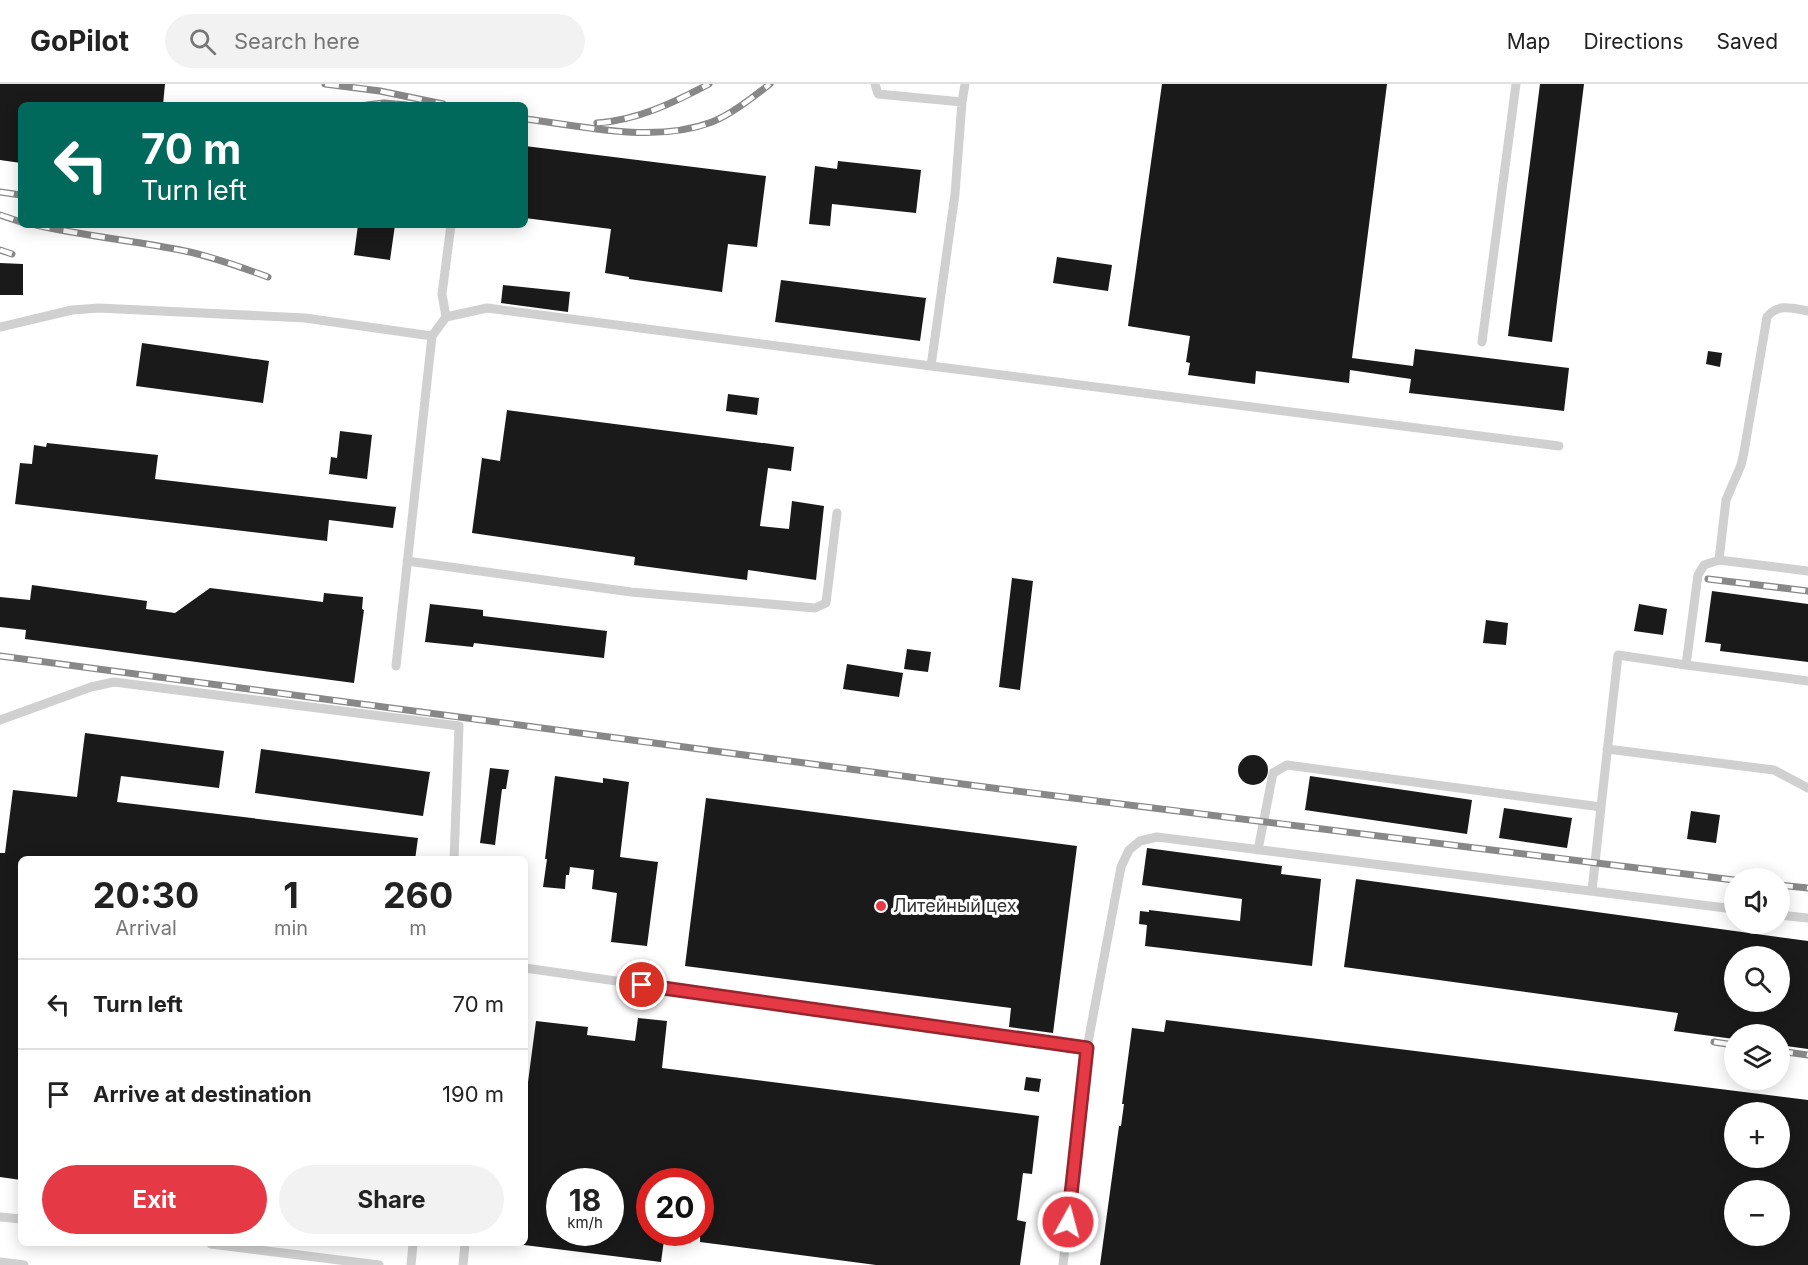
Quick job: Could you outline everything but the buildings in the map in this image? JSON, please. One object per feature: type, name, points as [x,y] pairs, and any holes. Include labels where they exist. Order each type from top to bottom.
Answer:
[{"type":"lane","points":[[875,84],[878,94],[962,102]]},
{"type":"lane","points":[[931,366],[956,194],[965,84]]},
{"type":"lane","points":[[1482,342],[1516,84]]},
{"type":"lane","points":[[446,317],[442,294],[451,228]]},
{"type":"lane","points":[[1719,560],[1726,500],[1744,452],[1767,317],[1780,307],[1808,311]]},
{"type":"lane","points":[[0,327],[72,310],[99,308],[305,318],[432,336]]},
{"type":"lane","points":[[396,666],[432,336],[446,317],[487,308],[1559,446]]},
{"type":"lane","points":[[407,561],[631,592],[815,608],[826,603],[837,513]]},
{"type":"lane","points":[[1686,665],[1698,575],[1704,564],[1719,560],[1808,572]]},
{"type":"lane","points":[[1592,891],[1618,655],[1808,681]]},
{"type":"lane","points":[[0,720],[91,687],[114,682],[459,726],[454,856]]},
{"type":"lane","points":[[1607,749],[1774,770],[1808,788]]},
{"type":"lane","points":[[1258,850],[1273,774],[1287,765],[1601,807]]},
{"type":"lane","points":[[1063,1265],[1087,1048],[1121,867],[1129,850],[1140,841],[1157,837],[1724,908]]},
{"type":"lane","points":[[1790,916],[1808,918]]},
{"type":"lane","points":[[528,968],[1087,1048]]},
{"type":"lane","points":[[0,1216],[18,1219]]},
{"type":"lane","points":[[227,1246],[379,1265]]},
{"type":"lane","points":[[411,1265],[413,1246]]},
{"type":"lane","points":[[463,1265],[465,1246]]},
{"type":"lane","points":[[0,1262],[24,1265]]},
{"type":"railway","points":[[325,84],[380,91],[433,102]]},
{"type":"railway","points":[[597,123],[641,114],[669,104],[709,84]]},
{"type":"railway","points":[[528,119],[595,129],[643,133],[666,132],[720,119],[770,84]]},
{"type":"railway","points":[[0,192],[18,195]]},
{"type":"railway","points":[[0,215],[18,221]]},
{"type":"railway","points":[[52,228],[185,251],[268,277]]},
{"type":"railway","points":[[0,250],[12,254]]},
{"type":"railway","points":[[1708,579],[1808,591]]},
{"type":"railway","points":[[0,656],[1000,789],[1724,879]]},
{"type":"railway","points":[[1790,886],[1808,888]]},
{"type":"railway","points":[[1714,1042],[1724,1044]]},
{"type":"railway","points":[[1790,1053],[1808,1055]]},
{"type":"place","name":"Литейный цех","points":[[881,906]]},
{"type":"route","points":[[642,985],[1087,1048],[1068,1222]]}]
